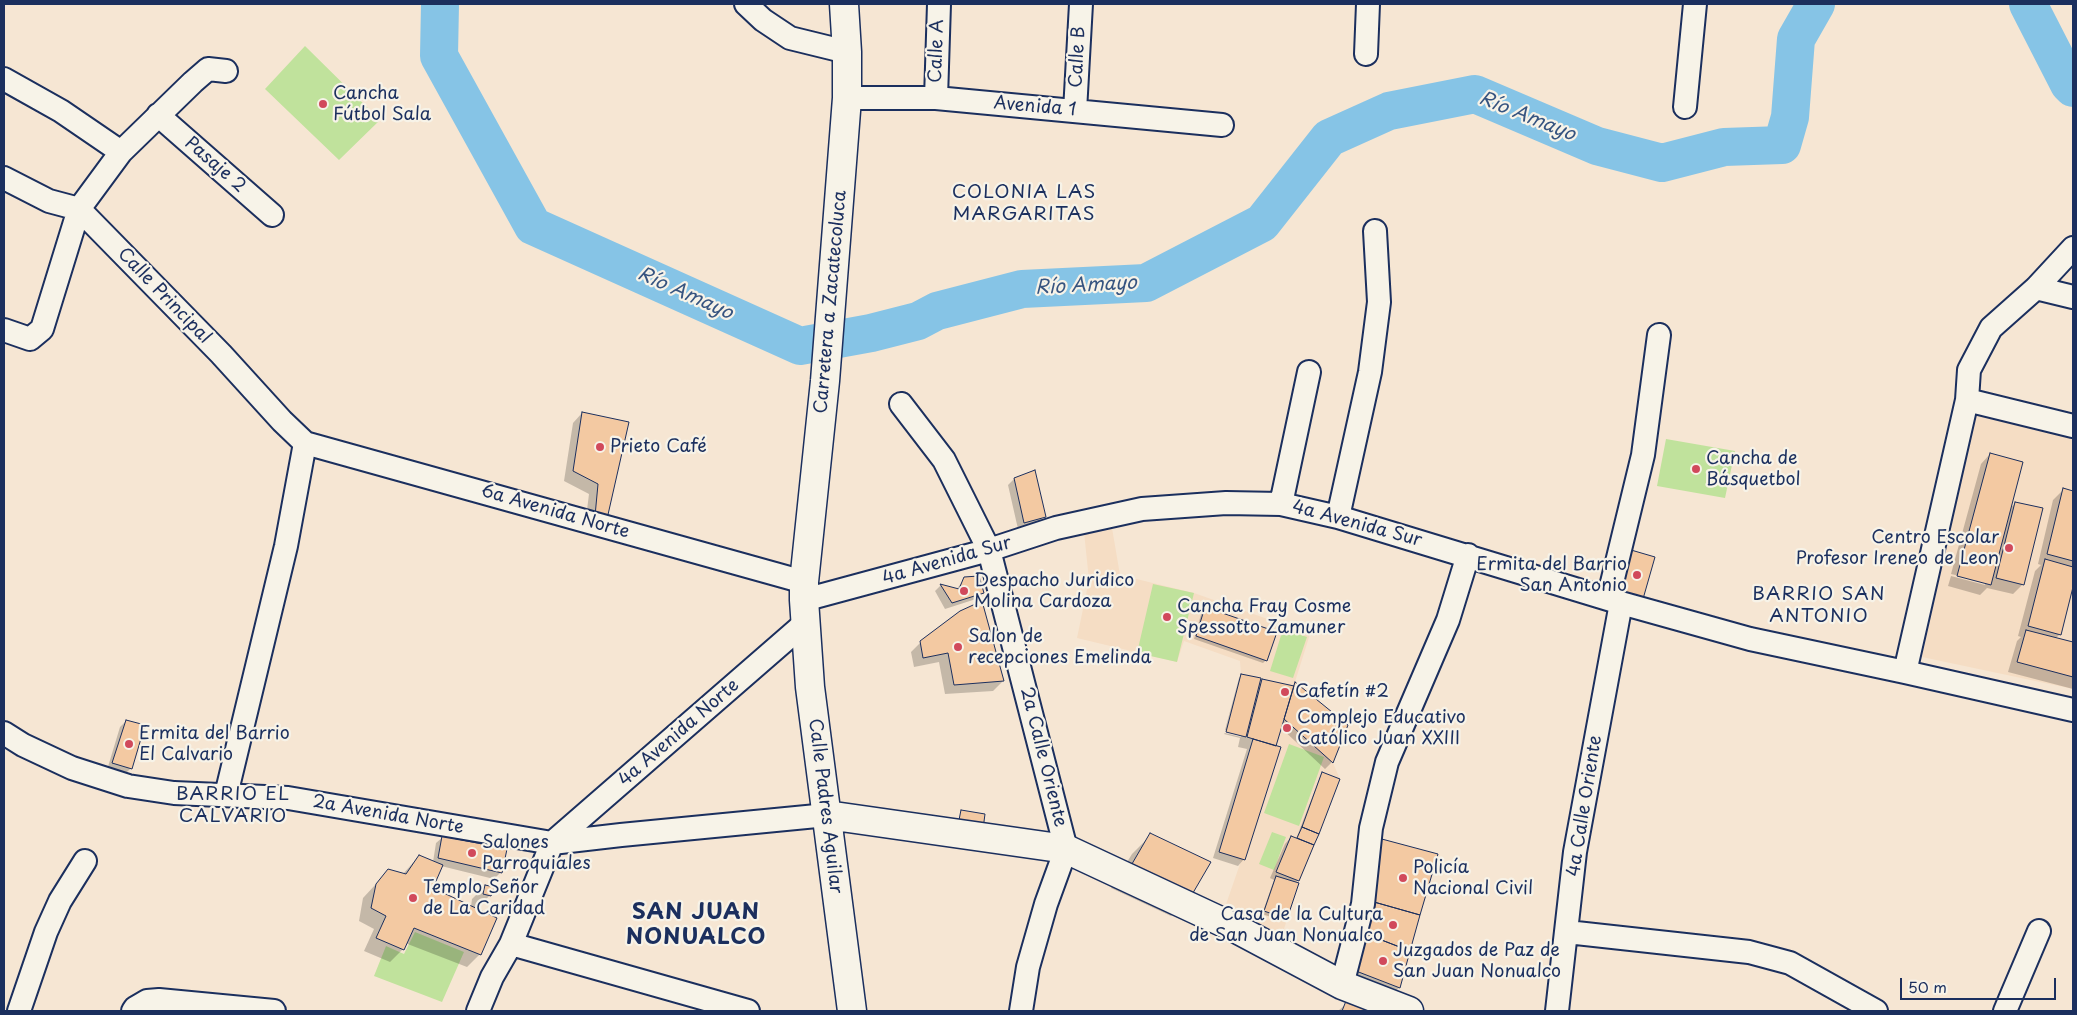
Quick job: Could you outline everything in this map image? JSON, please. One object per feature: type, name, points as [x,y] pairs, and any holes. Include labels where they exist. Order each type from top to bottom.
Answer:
[{"type":"main road","name":"Carretera a Zacatecoluca","points":[[805,602],[825,381],[847,98],[844,4]]},
{"type":"main road","name":"Calle Padres Aguilar","points":[[805,602],[810,687],[852,1011]]},
{"type":"main road","points":[[827,815],[1066,849],[1233,927],[1342,985],[1409,1011]]},
{"type":"street","points":[[746,4],[762,20],[790,38],[847,52]]},
{"type":"street","name":"Calle A","points":[[936,98],[939,4]]},
{"type":"street","name":"Calle B","points":[[1075,111],[1081,4]]},
{"type":"street","points":[[1366,54],[1368,4]]},
{"type":"street","points":[[1686,107],[1695,4]]},
{"type":"street","points":[[4,330],[30,339],[42,329],[79,208],[121,152],[208,68],[226,71]]},
{"type":"street","points":[[4,78],[61,111],[121,152]]},
{"type":"street","name":"Avenida 1","points":[[847,98],[936,98],[1222,125]]},
{"type":"street","name":"Pasaje 2","points":[[158,115],[272,215]]},
{"type":"street","points":[[4,178],[49,201],[79,208]]},
{"type":"street","name":"Calle Principal","points":[[79,208],[305,443]]},
{"type":"street","points":[[1338,517],[1370,372],[1379,302],[1375,231]]},
{"type":"street","points":[[1905,672],[1967,400],[1969,370],[1991,328],[2036,288],[2073,248]]},
{"type":"street","points":[[2036,288],[2073,297]]},
{"type":"street","name":"4a Calle Oriente","points":[[1557,1011],[1575,852],[1615,601],[1644,455],[1659,335]]},
{"type":"street","points":[[1281,504],[1309,372]]},
{"type":"street","points":[[1967,400],[2073,426]]},
{"type":"street","name":"2a Calle Oriente","points":[[901,404],[944,460],[990,550],[1066,849],[1046,904],[1028,967],[1021,1011]]},
{"type":"street","points":[[226,794],[286,546],[305,443]]},
{"type":"street","name":"6a Avenida Norte","points":[[305,443],[805,602]]},
{"type":"street","name":"4a Avenida Sur","points":[[805,602],[990,550],[1056,528],[1142,509],[1226,503],[1281,504],[1338,517],[1615,601],[1750,639],[2073,710]]},
{"type":"street","points":[[1342,985],[1363,904],[1371,828],[1387,762],[1448,620],[1468,556]]},
{"type":"street","name":"4a Avenida Norte","points":[[552,843],[805,602]]},
{"type":"street","name":"2a Avenida Norte","points":[[4,733],[23,745],[72,768],[128,786],[174,793],[288,798],[552,843],[827,815]]},
{"type":"street","points":[[478,1011],[492,977],[511,944],[552,843]]},
{"type":"street","points":[[19,1011],[46,932],[60,901],[85,861]]},
{"type":"street","points":[[2005,1011],[2038,931]]},
{"type":"street","points":[[1567,932],[1749,952],[1790,963],[1876,1011]]},
{"type":"street","points":[[511,944],[748,1011]]},
{"type":"street","points":[[133,1011],[147,1001],[158,1000],[274,1011]]},
{"type":"shaded area","name":"Centro Escolar Profesor Ireneo de Leon","points":[[1975,415],[2073,439],[2073,689],[1922,657]]},
{"type":"shaded area","name":"Complejo Educativo Católico Juan XXIII","points":[[1112,528],[1120,575],[1194,593],[1310,634],[1295,682],[1348,725],[1333,763],[1340,779],[1299,883],[1282,935],[1223,913],[1241,861],[1219,852],[1253,739],[1226,732],[1241,674],[1240,661],[1184,641],[1177,662],[1077,638],[1089,580],[1084,532]]},
{"type":"green space","name":"Cancha Fútbol Sala","points":[[305,46],[380,120],[339,160],[265,89]]},
{"type":"green space","name":"Cancha de Básquetbol","points":[[1666,439],[1735,451],[1725,498],[1657,486]]},
{"type":"green space","name":"Cancha Fray Cosme Spessotto Zamuner","points":[[1153,584],[1194,593],[1177,662],[1137,653]]},
{"type":"green space","points":[[1283,629],[1307,637],[1293,678],[1270,671]]},
{"type":"green space","points":[[1289,744],[1324,757],[1299,826],[1264,813]]},
{"type":"green space","points":[[1272,832],[1286,837],[1274,870],[1259,864]]},
{"type":"green space","points":[[415,932],[464,952],[442,1002],[374,976],[386,946],[404,954]]},
{"type":"building","name":"Prieto Café","points":[[582,412],[629,422],[607,519],[595,516],[598,484],[573,471]]},
{"type":"building","points":[[1990,453],[2023,462],[1991,585],[1957,576]]},
{"type":"building","points":[[1035,470],[1046,517],[1024,523],[1014,478]]},
{"type":"building","points":[[2063,488],[2073,491],[2073,561],[2047,554]]},
{"type":"building","points":[[2015,502],[2043,508],[2024,585],[1996,578]]},
{"type":"building","name":"Ermita del Barrio San Antonio","points":[[1631,550],[1655,557],[1643,599],[1619,593]]},
{"type":"building","points":[[2045,559],[2073,567],[2073,587],[2061,635],[2028,626]]},
{"type":"building","name":"Despacho Juridico Molina Cardoza","points":[[979,576],[984,593],[952,603],[940,584],[959,589],[964,577]]},
{"type":"building","name":"Salon de recepciones Emelinda","points":[[982,601],[1004,681],[954,685],[948,653],[923,658],[920,641],[960,611]]},
{"type":"building","points":[[1205,607],[1277,632],[1267,661],[1196,636]]},
{"type":"building","points":[[2026,630],[2073,642],[2073,677],[2017,662]]},
{"type":"building","points":[[1241,674],[1261,678],[1246,737],[1226,732]]},
{"type":"building","points":[[1262,679],[1294,686],[1276,746],[1247,737]]},
{"type":"building","points":[[1295,682],[1348,725],[1333,763],[1284,719]]},
{"type":"building","name":"Ermita del Barrio El Calvario","points":[[126,720],[145,725],[132,769],[112,763]]},
{"type":"building","points":[[1253,739],[1281,747],[1245,860],[1219,852]]},
{"type":"building","points":[[1322,772],[1340,779],[1319,834],[1302,827]]},
{"type":"building","points":[[961,810],[985,814],[983,829],[958,825]]},
{"type":"building","points":[[1302,827],[1319,834],[1314,845],[1297,838]]},
{"type":"building","points":[[1150,833],[1211,862],[1190,898],[1129,869]]},
{"type":"building","name":"Salones Parroquiales","points":[[442,836],[507,849],[502,873],[438,858]]},
{"type":"building","points":[[1291,836],[1314,845],[1299,881],[1276,872]]},
{"type":"building","name":"Policía Nacional Civil","points":[[1378,838],[1438,854],[1420,915],[1374,902]]},
{"type":"building","name":"Templo Señor de La Caridad","points":[[419,855],[443,865],[433,888],[497,918],[481,955],[414,928],[404,950],[376,938],[386,916],[371,908],[376,884],[388,869],[406,874]]},
{"type":"building","points":[[1276,876],[1299,883],[1287,919],[1264,911]]},
{"type":"building","points":[[485,885],[494,887],[491,896],[483,894]]},
{"type":"building","name":"Casa de la Cultura de San Juan Nonualco","points":[[1374,902],[1420,915],[1410,951],[1366,934]]},
{"type":"building","name":"Juzgados de Paz de San Juan Nonualco","points":[[1366,934],[1410,951],[1400,988],[1356,971]]},
{"type":"building","points":[[1346,1001],[1373,1011],[1342,1011]]},
{"type":"waterway","name":"Río Amayo","points":[[440,4],[439,56],[533,226],[800,346],[871,333],[918,321],[937,311],[1022,289],[1146,283],[1262,223],[1329,138],[1389,111],[1475,94],[1597,146],[1662,163],[1724,147],[1782,145],[1790,117],[1796,39],[1816,4]]},
{"type":"waterway","name":"Río Amayo","points":[[2028,4],[2069,84],[2073,88]]},
{"type":"place","name":"Cancha Fútbol Sala","points":[[323,104]]},
{"type":"place","name":"Prieto Café","points":[[600,447]]},
{"type":"place","name":"Cancha de Básquetbol","points":[[1696,469]]},
{"type":"place","name":"Centro Escolar Profesor Ireneo de Leon","points":[[2009,548]]},
{"type":"place","name":"Ermita del Barrio San Antonio","points":[[1637,575]]},
{"type":"place","name":"Despacho Juridico Molina Cardoza","points":[[964,591]]},
{"type":"place","name":"Cancha Fray Cosme Spessotto Zamuner","points":[[1167,617]]},
{"type":"place","name":"Salon de recepciones Emelinda","points":[[958,647]]},
{"type":"place","name":"Cafetín #2","points":[[1285,692]]},
{"type":"place","name":"Complejo Educativo Católico Juan XXIII","points":[[1287,728]]},
{"type":"place","name":"Ermita del Barrio El Calvario","points":[[129,744]]},
{"type":"place","name":"Salones Parroquiales","points":[[472,853]]},
{"type":"place","name":"Policía Nacional Civil","points":[[1403,878]]},
{"type":"place","name":"Templo Señor de La Caridad","points":[[413,898]]},
{"type":"place","name":"Casa de la Cultura de San Juan Nonualco","points":[[1393,925]]},
{"type":"place","name":"Juzgados de Paz de San Juan Nonualco","points":[[1383,961]]},
{"type":"district","name":"COLONIA LAS MARGARITAS","points":[[1024,204]]},
{"type":"district","name":"BARRIO SAN ANTONIO","points":[[1819,606]]},
{"type":"district","name":"BARRIO EL CALVARIO","points":[[233,806]]},
{"type":"district","name":"SAN JUAN NONUALCO","points":[[696,926]]}]
